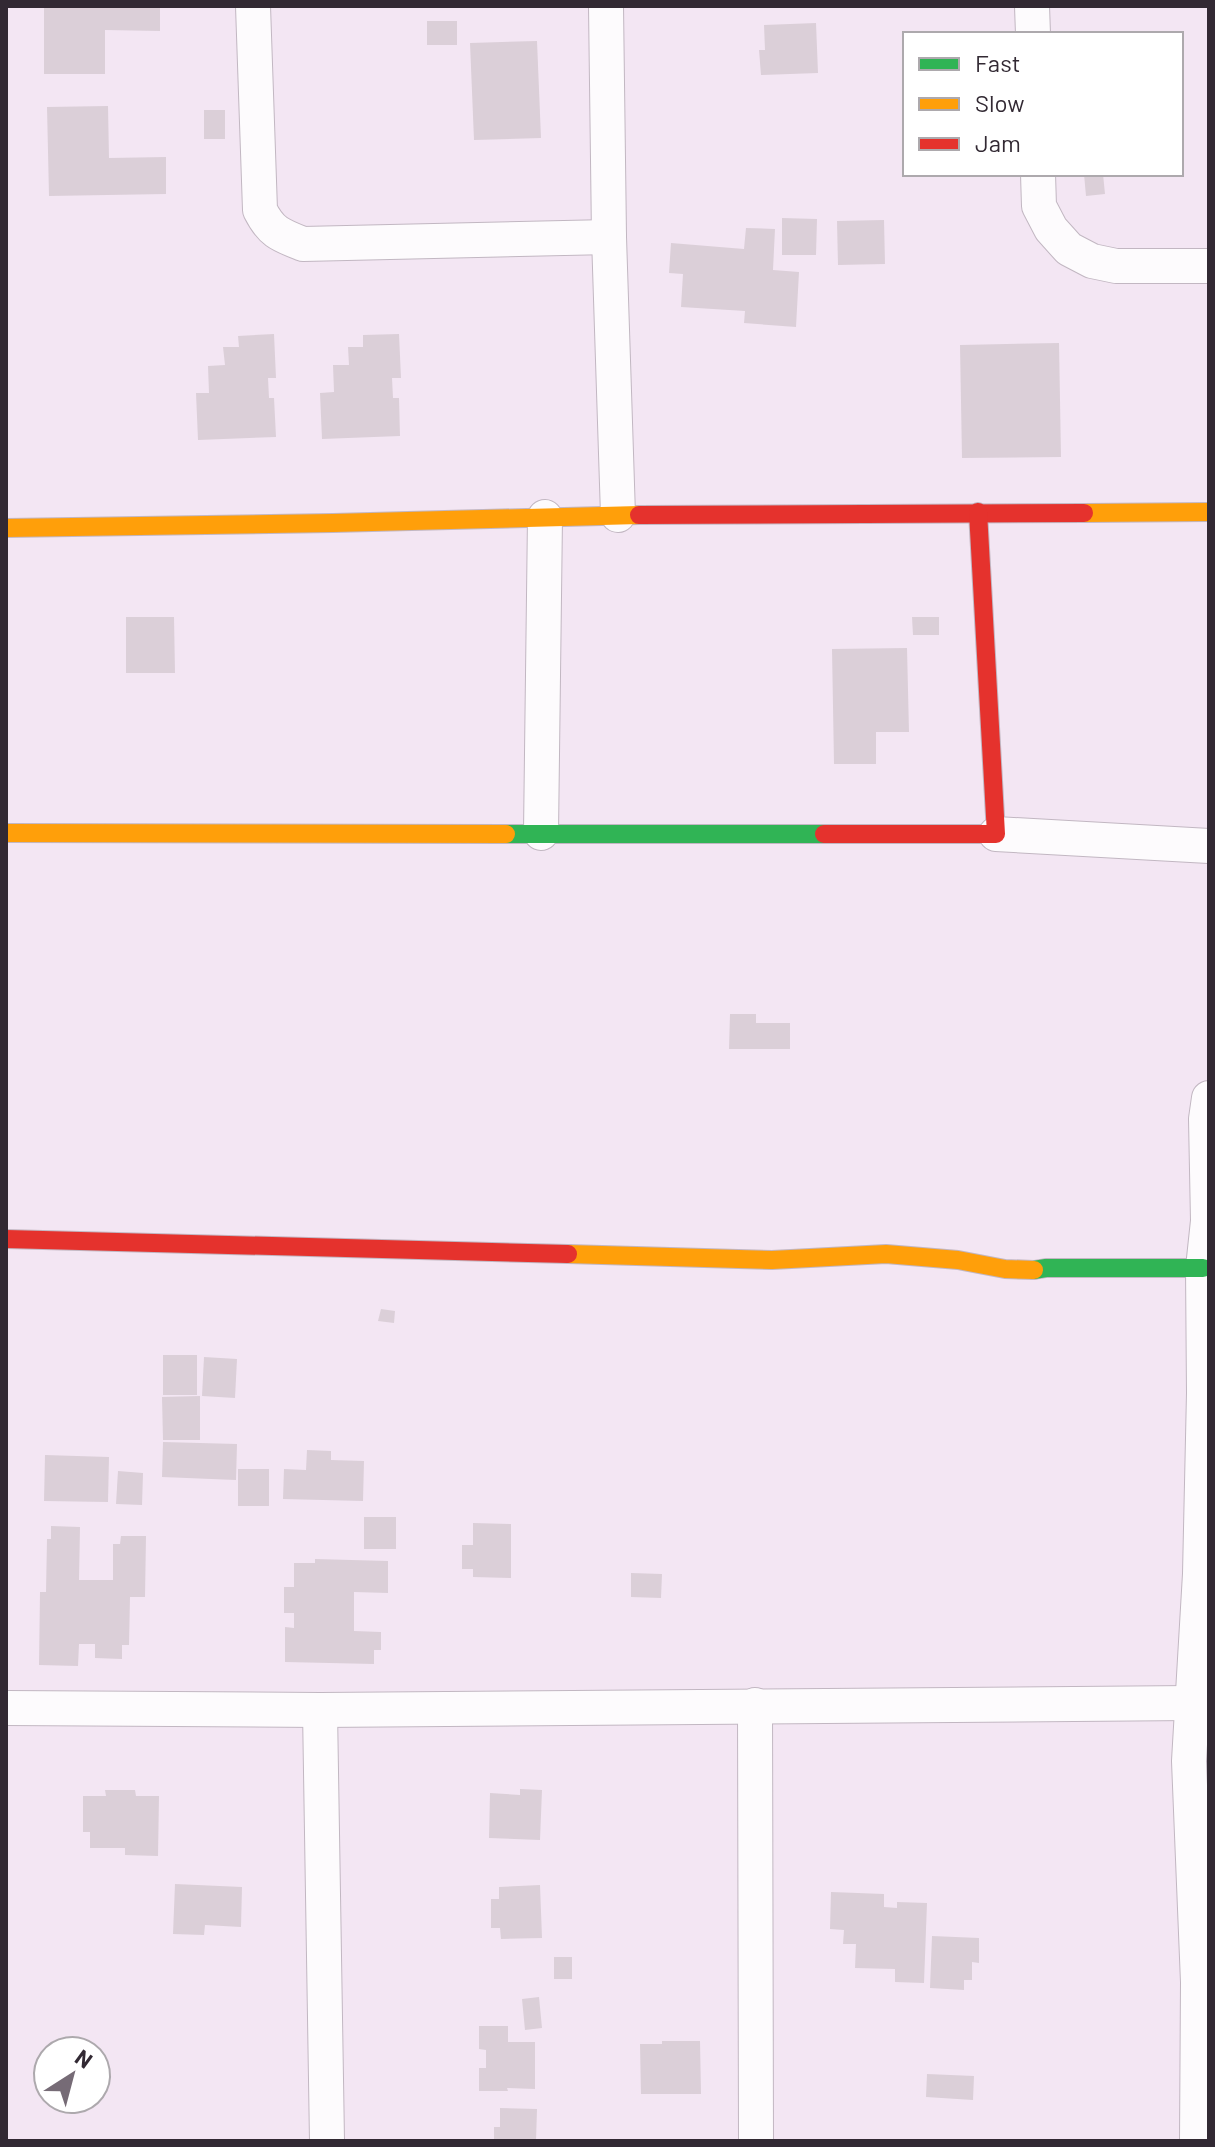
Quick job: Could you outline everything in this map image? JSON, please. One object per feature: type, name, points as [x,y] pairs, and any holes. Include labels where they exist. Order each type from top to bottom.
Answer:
[{"type":"street","points":[[253,6],[260,210],[279,235],[303,244],[609,237]]},
{"type":"street","points":[[606,6],[609,237],[618,515]]},
{"type":"street","points":[[1032,6],[1033,32]]},
{"type":"street","points":[[1038,176],[1039,206],[1051,229],[1069,249],[1092,261],[1116,266],[1209,266]]},
{"type":"street","points":[[978,512],[996,834]]},
{"type":"street","points":[[6,528],[618,515],[1209,512]]},
{"type":"street","points":[[541,833],[545,517]]},
{"type":"street","points":[[6,833],[996,834],[1209,846]]},
{"type":"street","points":[[1197,2141],[1203,1985],[1189,1761],[1200,1574],[1203,1268],[1208,1221],[1206,1119],[1209,1098]]},
{"type":"street","points":[[6,1239],[772,1260],[886,1254],[958,1260],[1028,1271],[1046,1268],[1203,1268]]},
{"type":"street","points":[[6,1708],[320,1710],[1191,1703]]},
{"type":"street","points":[[755,1705],[756,2141]]},
{"type":"street","points":[[320,1710],[327,2141]]},
{"type":"building","points":[[44,6],[160,6],[160,31],[105,30],[105,74],[44,74]]},
{"type":"building","points":[[427,21],[457,21],[457,45],[427,45]]},
{"type":"building","points":[[816,23],[818,73],[761,75],[759,50],[765,50],[764,25]]},
{"type":"building","points":[[537,41],[541,138],[474,140],[470,43]]},
{"type":"building","points":[[108,106],[109,158],[166,157],[166,194],[49,196],[47,107]]},
{"type":"building","points":[[204,110],[225,110],[225,139],[204,139]]},
{"type":"building","points":[[1084,176],[1103,176],[1105,194],[1086,196]]},
{"type":"building","points":[[782,218],[817,219],[816,255],[782,255]]},
{"type":"building","points":[[884,220],[885,264],[838,265],[837,221]]},
{"type":"building","points":[[746,228],[775,229],[773,270],[799,272],[796,327],[744,323],[745,311],[681,307],[683,274],[669,273],[671,243],[744,249]]},
{"type":"building","points":[[274,334],[276,378],[268,378],[269,398],[274,398],[276,437],[198,440],[196,393],[209,393],[208,366],[225,365],[223,347],[239,347],[238,336]]},
{"type":"building","points":[[399,334],[401,378],[392,378],[393,398],[399,398],[400,436],[322,439],[320,393],[334,392],[333,365],[349,365],[348,347],[363,347],[363,335]]},
{"type":"building","points":[[1059,343],[1061,457],[962,458],[960,345]]},
{"type":"building","points":[[126,617],[174,617],[175,673],[126,673]]},
{"type":"building","points":[[912,617],[939,617],[939,635],[913,635]]},
{"type":"building","points":[[907,648],[909,732],[876,732],[876,764],[834,764],[832,649]]},
{"type":"building","points":[[730,1014],[756,1014],[756,1023],[790,1023],[790,1049],[729,1049]]},
{"type":"building","points":[[381,1309],[395,1311],[394,1323],[378,1321]]},
{"type":"building","points":[[163,1355],[197,1355],[197,1395],[163,1395]]},
{"type":"building","points":[[204,1357],[237,1359],[235,1398],[202,1396]]},
{"type":"building","points":[[200,1396],[200,1440],[163,1440],[162,1397]]},
{"type":"building","points":[[163,1442],[237,1444],[236,1480],[162,1477]]},
{"type":"building","points":[[307,1450],[331,1451],[331,1460],[364,1461],[363,1501],[283,1499],[284,1469],[306,1470]]},
{"type":"building","points":[[45,1455],[109,1457],[108,1502],[44,1501]]},
{"type":"building","points":[[238,1469],[269,1469],[269,1506],[238,1506]]},
{"type":"building","points":[[118,1471],[143,1473],[142,1505],[116,1504]]},
{"type":"building","points":[[364,1517],[396,1517],[396,1549],[364,1549]]},
{"type":"building","points":[[473,1523],[511,1524],[511,1578],[473,1577],[473,1569],[462,1569],[462,1545],[473,1545]]},
{"type":"building","points":[[51,1526],[80,1527],[79,1580],[113,1580],[113,1544],[120,1544],[121,1536],[146,1536],[145,1597],[130,1597],[129,1645],[122,1645],[122,1659],[95,1658],[95,1644],[79,1644],[78,1666],[39,1665],[40,1592],[46,1592],[47,1539],[51,1539]]},
{"type":"building","points":[[315,1559],[388,1561],[388,1593],[354,1592],[354,1631],[381,1632],[381,1650],[374,1650],[374,1664],[285,1662],[285,1627],[294,1628],[294,1613],[284,1613],[284,1587],[294,1587],[294,1563],[315,1563]]},
{"type":"building","points":[[631,1573],[662,1574],[661,1598],[631,1597]]},
{"type":"building","points":[[520,1789],[542,1790],[540,1840],[489,1838],[490,1793],[520,1795]]},
{"type":"building","points":[[105,1790],[135,1790],[136,1796],[159,1796],[158,1856],[125,1855],[125,1848],[90,1848],[90,1832],[83,1832],[83,1796],[106,1796]]},
{"type":"building","points":[[175,1884],[242,1887],[241,1927],[205,1925],[204,1935],[173,1934]]},
{"type":"building","points":[[540,1885],[542,1938],[501,1939],[500,1928],[491,1928],[491,1899],[499,1899],[499,1887]]},
{"type":"building","points":[[831,1892],[884,1894],[884,1907],[897,1908],[897,1902],[927,1903],[924,1983],[895,1982],[895,1969],[855,1968],[856,1944],[843,1944],[844,1930],[830,1929]]},
{"type":"building","points":[[932,1936],[979,1938],[979,1963],[972,1962],[972,1980],[964,1980],[964,1990],[930,1988]]},
{"type":"building","points":[[554,1957],[572,1957],[572,1979],[554,1979]]},
{"type":"building","points":[[539,1997],[542,2028],[525,2030],[522,1999]]},
{"type":"building","points":[[479,2026],[508,2026],[508,2042],[535,2042],[535,2089],[479,2091],[479,2068],[486,2068],[486,2050],[479,2049]]},
{"type":"building","points":[[662,2041],[700,2041],[701,2094],[641,2094],[640,2044],[662,2044]]},
{"type":"building","points":[[927,2074],[974,2076],[973,2100],[926,2097]]},
{"type":"building","points":[[500,2108],[537,2109],[536,2141],[494,2141],[494,2127],[500,2127]]},
{"type":"traffic: fast","points":[[506,834],[824,834]]},
{"type":"traffic: fast","points":[[1034,1270],[1203,1268]]},
{"type":"traffic: slow","points":[[1084,513],[1209,512]]},
{"type":"traffic: slow","points":[[6,528],[639,515]]},
{"type":"traffic: slow","points":[[6,833],[506,834]]},
{"type":"traffic: slow","points":[[568,1254],[772,1260],[886,1254],[1034,1270]]},
{"type":"traffic: jam","points":[[824,834],[996,834],[978,512]]},
{"type":"traffic: jam","points":[[639,515],[1084,513]]},
{"type":"traffic: jam","points":[[6,1239],[568,1254]]}]
